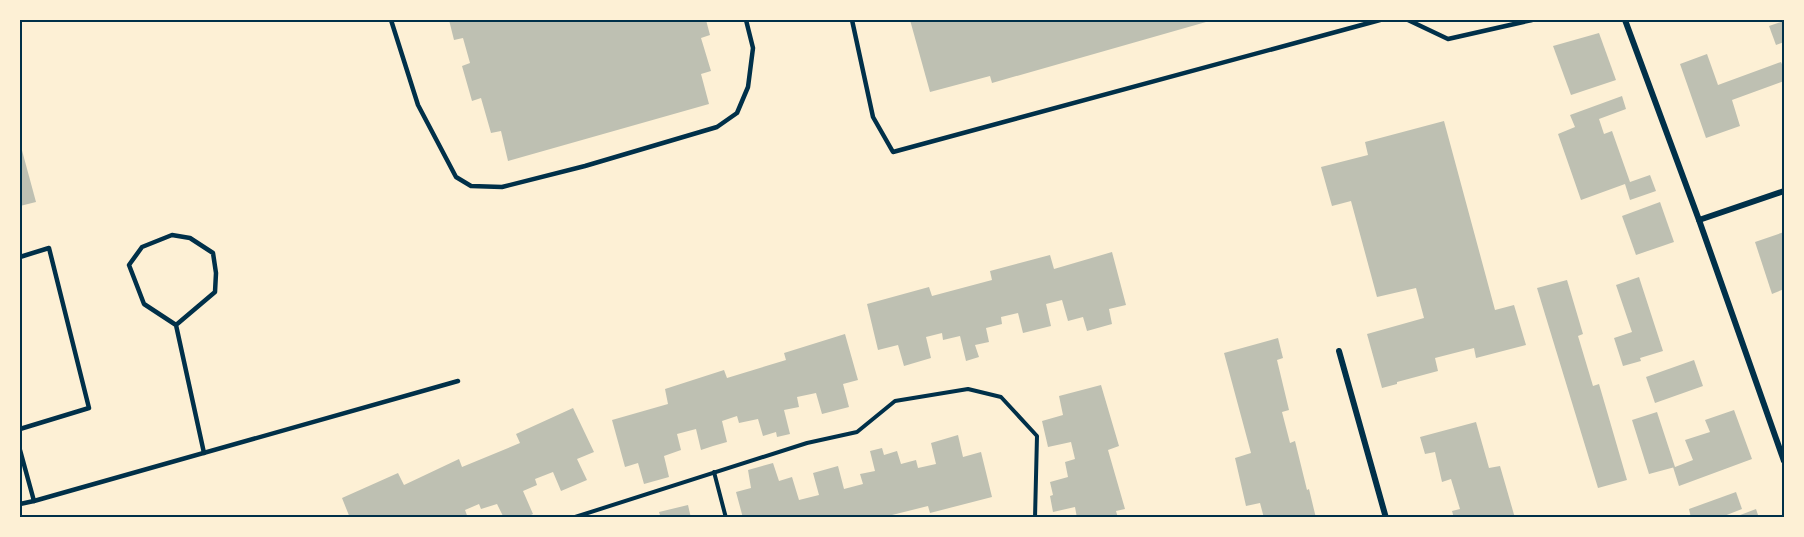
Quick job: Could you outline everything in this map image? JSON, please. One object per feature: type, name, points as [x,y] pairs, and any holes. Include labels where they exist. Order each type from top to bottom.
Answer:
[{"type":"street","points":[[1625,20],[1785,461]]},
{"type":"street","points":[[1699,220],[1785,191]]},
{"type":"street","points":[[1339,351],[1386,518]]},
{"type":"lane","points":[[391,20],[418,105],[456,177],[471,186],[502,187],[585,166],[717,126],[737,113],[748,87],[753,48],[746,20]]},
{"type":"lane","points":[[852,20],[873,117],[893,152],[1380,20]]},
{"type":"lane","points":[[1408,20],[1448,39],[1532,20]]},
{"type":"lane","points":[[176,325],[214,292],[216,273],[213,253],[190,238],[172,235],[142,247],[129,265],[144,304],[176,325],[204,453]]},
{"type":"lane","points":[[20,257],[49,248],[89,408],[20,429]]},
{"type":"lane","points":[[20,504],[458,381]]},
{"type":"lane","points":[[20,450],[34,501]]},
{"type":"path","points":[[572,518],[807,443],[857,432],[895,400],[968,389],[1001,397],[1037,436],[1035,518]]},
{"type":"path","points":[[714,472],[726,518]]},
{"type":"building","points":[[449,20],[706,20],[710,35],[701,38],[711,71],[701,74],[709,104],[508,161],[501,131],[491,133],[481,98],[472,101],[462,66],[470,63],[463,38],[454,40]]},
{"type":"building","points":[[910,20],[1213,20],[992,83],[990,76],[930,92]]},
{"type":"building","points":[[1784,21],[1784,42],[1776,45],[1769,26]]},
{"type":"building","points":[[1599,33],[1616,80],[1571,95],[1553,46]]},
{"type":"building","points":[[1707,54],[1718,85],[1781,62],[1784,69],[1784,81],[1732,100],[1740,126],[1706,138],[1680,64]]},
{"type":"building","points":[[1622,96],[1626,109],[1599,119],[1604,134],[1612,131],[1630,182],[1650,175],[1656,191],[1630,200],[1625,184],[1581,200],[1558,134],[1575,127],[1570,115]]},
{"type":"building","points":[[1444,121],[1495,310],[1514,305],[1526,345],[1476,358],[1474,348],[1435,358],[1438,371],[1382,388],[1367,334],[1424,318],[1416,288],[1377,297],[1351,201],[1332,206],[1321,167],[1368,155],[1365,142]]},
{"type":"building","points":[[20,143],[36,202],[20,206]]},
{"type":"building","points":[[1660,202],[1674,242],[1636,255],[1622,216]]},
{"type":"building","points":[[1784,232],[1784,289],[1772,294],[1755,242]]},
{"type":"building","points":[[1112,252],[1126,305],[1109,309],[1112,324],[1087,331],[1083,317],[1068,321],[1062,300],[1046,304],[1051,326],[1023,333],[1018,313],[1001,317],[1002,324],[986,328],[989,342],[975,345],[979,357],[966,361],[960,336],[943,340],[942,333],[926,337],[931,358],[904,366],[898,345],[878,350],[867,304],[929,287],[932,296],[992,280],[990,271],[1050,255],[1054,269]]},
{"type":"building","points":[[1639,277],[1663,351],[1623,366],[1614,338],[1632,332],[1616,285]]},
{"type":"building","points":[[1567,280],[1583,334],[1578,336],[1593,386],[1599,384],[1627,480],[1598,488],[1537,288]]},
{"type":"building","points":[[845,334],[858,380],[843,384],[849,407],[822,414],[816,393],[797,397],[799,407],[784,410],[790,434],[777,437],[776,432],[763,436],[758,419],[739,423],[737,416],[722,421],[727,442],[701,450],[696,429],[677,434],[681,450],[664,456],[669,477],[644,484],[638,463],[625,467],[612,420],[668,404],[665,389],[724,370],[727,378],[786,360],[784,353]]},
{"type":"building","points":[[1278,338],[1283,358],[1277,360],[1289,410],[1282,412],[1290,443],[1295,441],[1316,518],[1264,518],[1260,503],[1246,506],[1235,458],[1251,453],[1224,353]]},
{"type":"building","points":[[1694,360],[1703,386],[1655,403],[1646,377]]},
{"type":"building","points":[[1101,385],[1119,446],[1108,450],[1125,509],[1116,511],[1118,518],[1077,518],[1075,507],[1053,512],[1050,482],[1068,477],[1065,462],[1075,459],[1071,442],[1048,447],[1042,421],[1063,415],[1059,396]]},
{"type":"building","points":[[573,408],[594,452],[577,459],[587,480],[561,491],[553,472],[535,479],[537,485],[523,491],[533,514],[525,518],[504,518],[497,504],[481,509],[479,504],[465,510],[468,518],[418,518],[417,516],[414,518],[350,518],[342,498],[398,473],[404,485],[459,459],[462,467],[520,443],[516,434]]},
{"type":"building","points":[[1734,410],[1752,459],[1679,486],[1673,467],[1649,474],[1632,420],[1657,412],[1675,467],[1693,460],[1685,440],[1710,432],[1705,420]]},
{"type":"building","points":[[1476,422],[1489,468],[1500,466],[1515,518],[1454,518],[1452,511],[1460,509],[1451,479],[1442,482],[1435,452],[1425,454],[1420,437]]},
{"type":"building","points":[[958,435],[963,457],[981,452],[992,497],[930,513],[928,506],[880,518],[743,518],[736,492],[751,488],[748,470],[773,463],[779,481],[792,477],[799,500],[819,495],[813,473],[838,466],[844,489],[863,484],[860,474],[875,471],[870,451],[882,448],[884,455],[897,451],[901,464],[916,460],[918,468],[936,464],[931,443]]},
{"type":"building","points":[[1736,492],[1742,509],[1719,518],[1691,518],[1689,509]]},
{"type":"building","points":[[688,505],[691,518],[661,518],[659,512]]},
{"type":"building","points":[[1756,509],[1759,518],[1735,518],[1735,517]]}]
